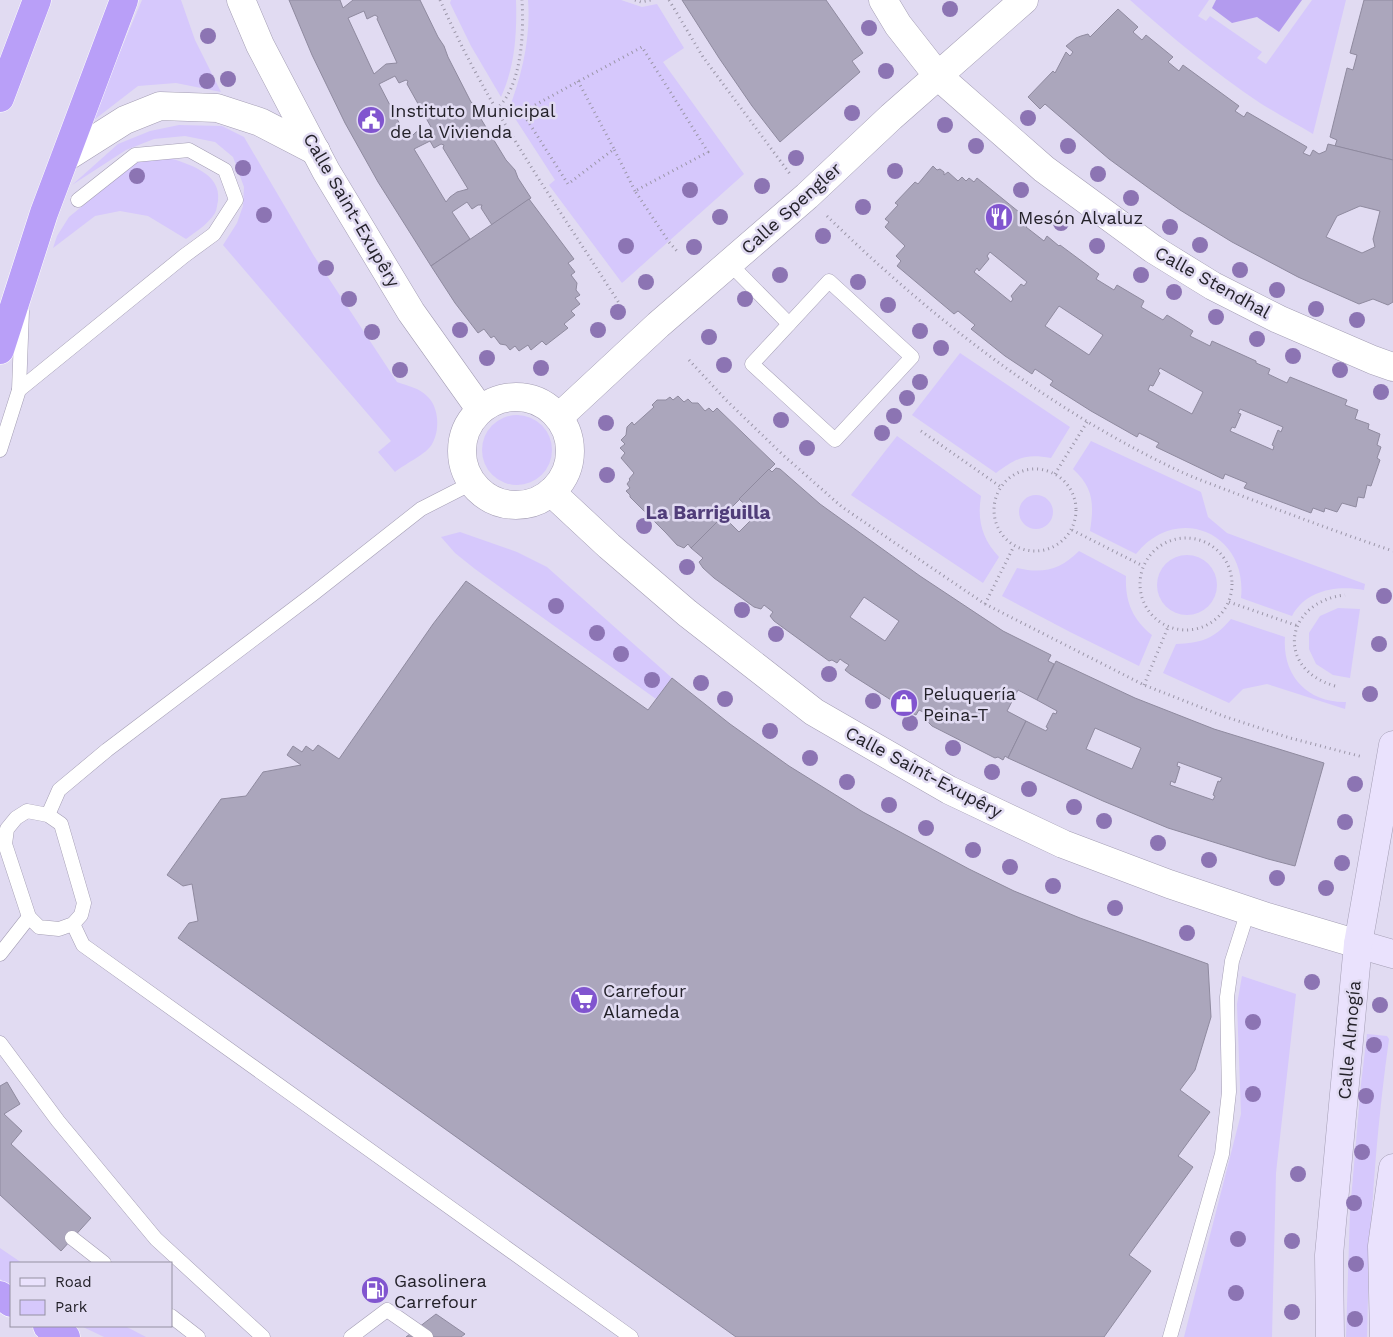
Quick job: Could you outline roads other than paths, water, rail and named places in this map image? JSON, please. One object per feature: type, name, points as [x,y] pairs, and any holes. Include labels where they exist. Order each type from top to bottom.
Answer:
[{"type":"highway","points":[[0,98],[37,0]]},
{"type":"highway","points":[[0,350],[24,272],[124,0]]},
{"type":"highway","points":[[49,1327],[66,1337]]},
{"type":"main road","name":"Calle Almogía","points":[[1330,1337],[1329,1256],[1358,944],[1391,755]]},
{"type":"main road","points":[[1358,944],[1393,954]]},
{"type":"main road","points":[[1384,1337],[1382,1246],[1392,1185]]},
{"type":"street","name":"Calle Saint-Exupêry","points":[[241,0],[260,45],[326,171],[411,312],[480,409]]},
{"type":"street","name":"Calle Stendhal","points":[[882,0],[898,25],[938,76],[1044,169],[1153,249],[1214,286],[1278,319],[1393,367]]},
{"type":"street","name":"Calle Spengler","points":[[559,417],[614,365],[807,196],[891,117],[1024,0]]},
{"type":"street","points":[[65,158],[125,120],[160,106],[217,108],[260,122],[316,151]]},
{"type":"street","points":[[520,397],[535,400],[548,407],[559,417],[568,436],[570,456],[564,476],[551,492],[532,502],[510,504],[488,498],[472,483],[464,465],[462,445],[467,427],[480,409],[505,398],[520,397]]},
{"type":"street","name":"Calle Saint-Exupêry","points":[[551,492],[609,546],[687,613],[814,712],[949,790],[1063,844],[1169,884],[1358,944]]},
{"type":"lane","points":[[19,390],[184,256],[214,234],[236,200],[225,170],[189,150],[135,155],[78,200]]},
{"type":"lane","points":[[729,263],[789,324]]},
{"type":"lane","points":[[0,450],[19,390],[24,272]]},
{"type":"lane","points":[[829,281],[912,357],[836,440],[752,364],[789,324],[829,281]]},
{"type":"lane","points":[[48,815],[59,790],[107,750],[313,594],[421,509],[472,483]]},
{"type":"lane","points":[[27,810],[48,815],[61,824],[84,903],[81,915],[73,924],[59,929],[40,927],[29,917],[2,848],[8,829],[16,818],[27,810]]},
{"type":"lane","points":[[1170,1337],[1222,1154],[1229,1092],[1227,997],[1232,961],[1248,910]]},
{"type":"lane","points":[[0,954],[29,917]]},
{"type":"lane","points":[[73,924],[83,945],[631,1337]]},
{"type":"lane","points":[[0,1044],[58,1121],[156,1239],[263,1337]]},
{"type":"lane","points":[[72,1238],[103,1262]]},
{"type":"lane","points":[[351,1337],[387,1310],[426,1337]]},
{"type":"lane","points":[[172,1317],[198,1337]]},
{"type":"place","name":"Instituto Municipal de la Vivienda","points":[[371,120]]},
{"type":"place","name":"Mesón Alvaluz","points":[[999,217]]},
{"type":"place","name":"Peluquería Peina-T","points":[[904,703]]},
{"type":"place","name":"Carrefour Alameda","points":[[584,1000]]},
{"type":"place","name":"Gasolinera Carrefour","points":[[375,1290]]},
{"type":"district","name":"La Barriguilla","points":[[708,512]]}]
